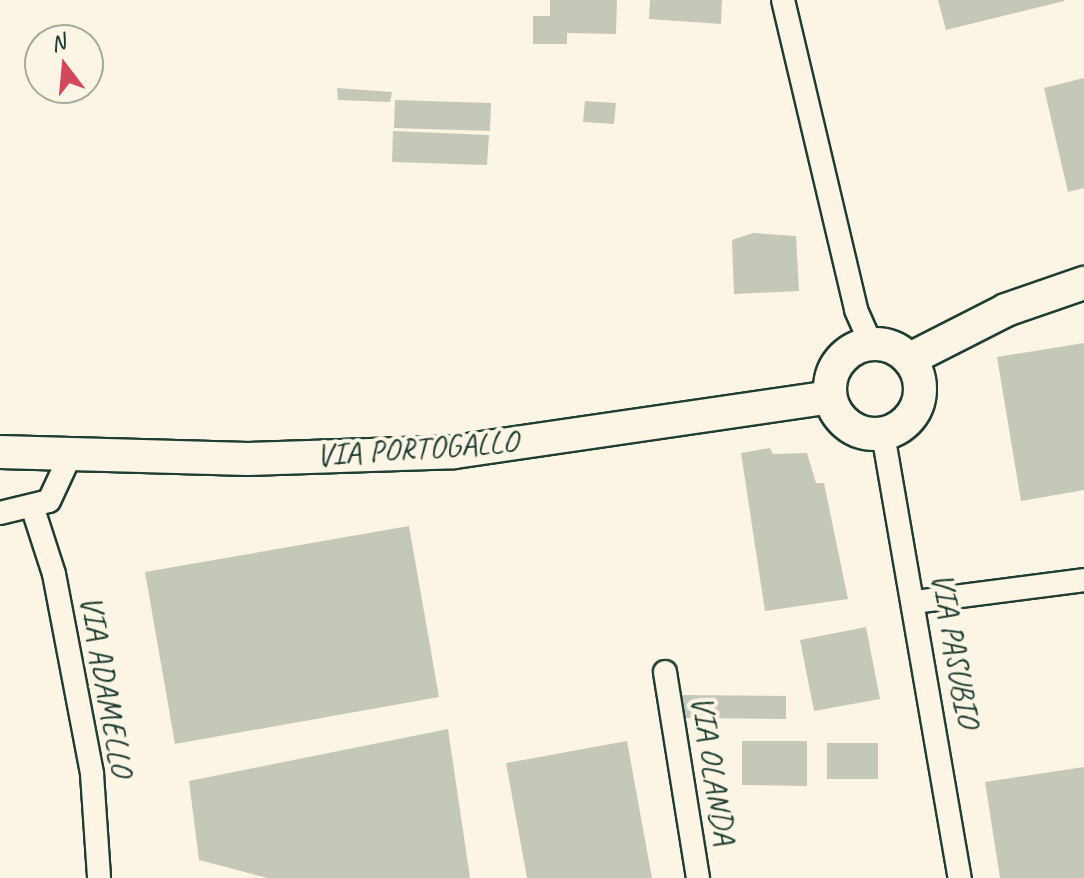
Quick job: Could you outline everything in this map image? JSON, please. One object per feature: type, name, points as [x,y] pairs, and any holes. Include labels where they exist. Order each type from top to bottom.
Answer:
[{"type":"main road","points":[[910,359],[920,397],[907,421],[883,434],[843,422],[830,397],[844,356],[871,343],[910,359],[1006,310],[1084,283]]},
{"type":"main road","name":"VIA PORTOGALLO","points":[[0,452],[70,456],[454,452],[830,397]]},
{"type":"street","points":[[783,0],[856,310],[871,343]]},
{"type":"street","name":"VIA PASUBIO","points":[[883,434],[915,602],[960,878]]},
{"type":"street","points":[[0,513],[33,509],[49,501],[70,456]]},
{"type":"street","name":"VIA ADAMELLO","points":[[33,509],[54,574],[92,774],[99,878]]},
{"type":"street","points":[[915,602],[1084,580]]},
{"type":"street","name":"VIA OLANDA","points":[[665,672],[698,878]]},
{"type":"building","points":[[550,0],[617,0],[616,34],[567,33],[567,44],[533,44],[533,16],[550,16]]},
{"type":"building","points":[[650,0],[722,0],[721,24],[649,19]]},
{"type":"building","points":[[938,0],[1064,0],[1064,1],[946,30]]},
{"type":"building","points":[[1084,78],[1084,188],[1068,192],[1044,88]]},
{"type":"building","points":[[337,88],[392,92],[390,102],[338,100]]},
{"type":"building","points":[[395,100],[491,103],[490,131],[394,128]]},
{"type":"building","points":[[585,101],[616,103],[614,124],[583,122]]},
{"type":"building","points":[[393,131],[489,135],[487,165],[392,162]]},
{"type":"building","points":[[753,233],[796,236],[799,291],[734,294],[732,240]]},
{"type":"building","points":[[1084,343],[1084,490],[1021,501],[997,357]]},
{"type":"building","points":[[770,448],[773,454],[807,453],[816,483],[824,483],[848,599],[765,611],[741,453]]},
{"type":"building","points":[[409,526],[439,697],[175,744],[145,572]]},
{"type":"building","points":[[866,627],[880,699],[814,711],[800,640]]},
{"type":"building","points":[[682,695],[786,696],[786,719],[686,718]]},
{"type":"building","points":[[448,729],[470,878],[267,878],[199,860],[189,781]]},
{"type":"building","points":[[627,741],[652,878],[527,878],[506,763]]},
{"type":"building","points":[[742,741],[807,741],[807,786],[742,785]]},
{"type":"building","points":[[827,743],[878,743],[878,779],[827,779]]},
{"type":"building","points":[[1084,767],[1084,878],[1000,878],[985,782]]}]
